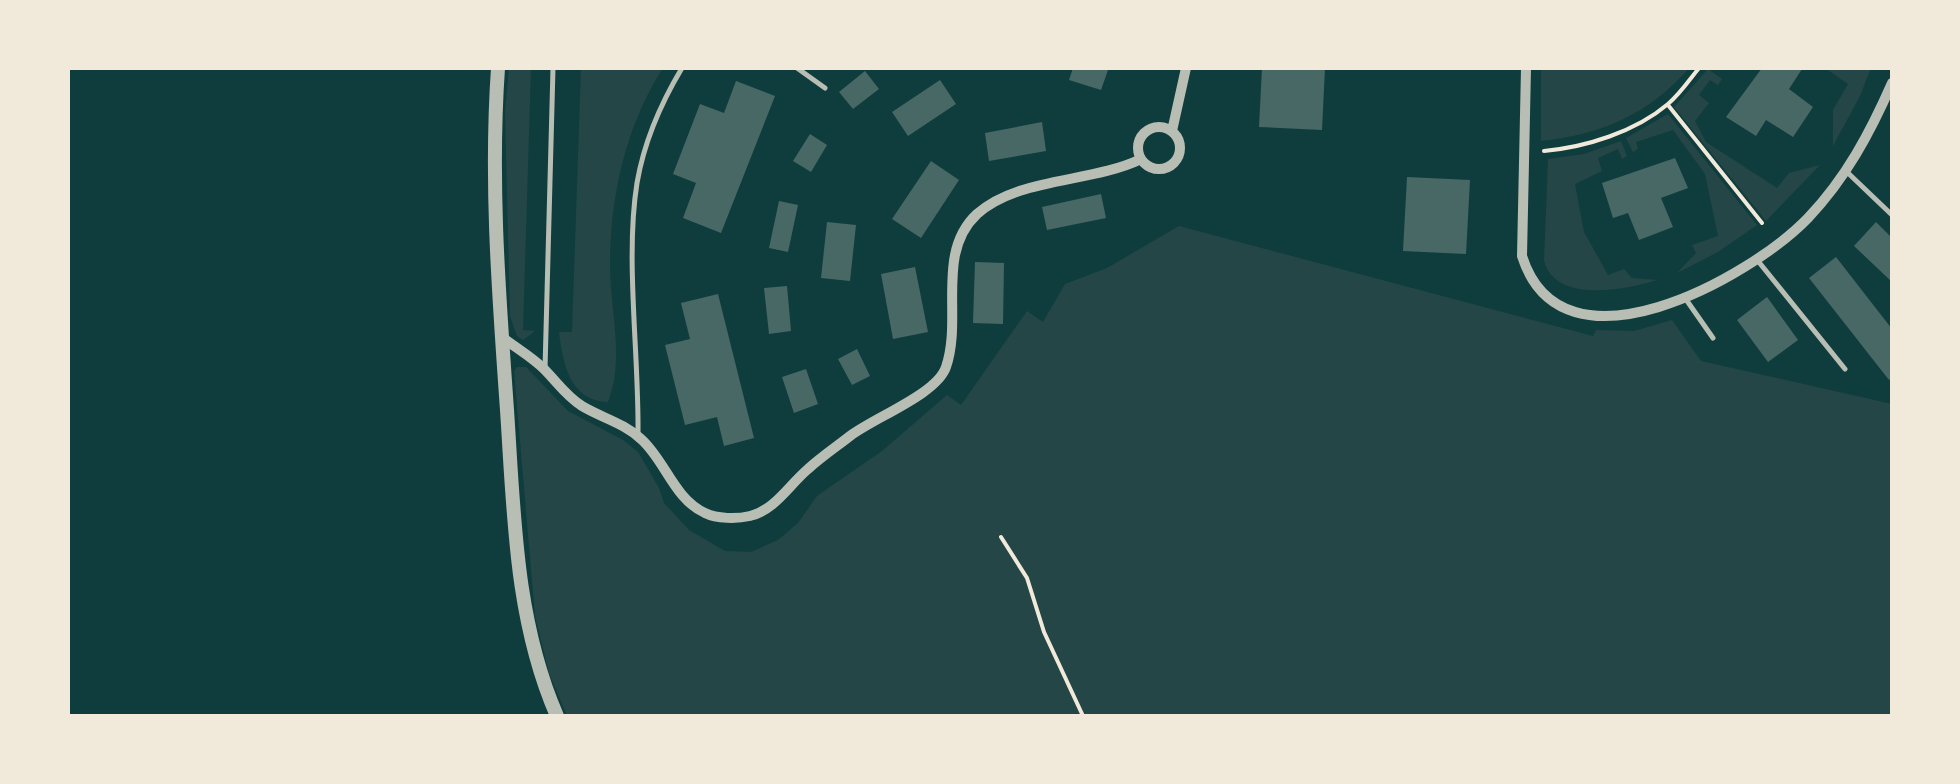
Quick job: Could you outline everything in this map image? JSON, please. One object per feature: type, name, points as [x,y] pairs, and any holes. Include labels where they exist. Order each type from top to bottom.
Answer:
[{"type":"street","points":[[498,68],[492,150],[524,618],[542,682],[558,716]]},
{"type":"street","points":[[1172,131],[1154,128],[1143,135],[1138,147],[1141,159],[1157,169],[1175,163],[1180,146],[1172,131],[1186,68]]},
{"type":"street","points":[[1526,68],[1522,256],[1530,281],[1546,298],[1592,314],[1624,317],[1684,298],[1758,261],[1808,218],[1848,172],[1892,83]]},
{"type":"street","points":[[502,337],[582,406],[638,436],[691,504],[707,514],[750,516],[768,508],[810,467],[869,422],[937,383],[946,367],[950,345],[954,258],[960,239],[977,214],[1016,193],[1119,170],[1141,159]]},
{"type":"lane","points":[[544,370],[553,68]]},
{"type":"lane","points":[[638,436],[634,260],[637,182],[664,98],[682,68]]},
{"type":"lane","points":[[797,68],[825,88]]},
{"type":"lane","points":[[1848,172],[1892,215]]},
{"type":"lane","points":[[1758,261],[1845,369]]},
{"type":"lane","points":[[1684,298],[1713,338]]},
{"type":"path","points":[[1544,151],[1596,141],[1668,105],[1699,68]]},
{"type":"path","points":[[1668,105],[1762,222]]},
{"type":"path","points":[[1001,537],[1027,578],[1044,632],[1083,716]]},
{"type":"shaded area","points":[[509,68],[531,68],[523,330],[535,331],[523,340],[517,336],[510,316],[505,112]]},
{"type":"shaded area","points":[[581,68],[663,68],[639,113],[617,188],[610,265],[615,368],[608,402],[595,400],[577,388],[566,368],[559,332],[572,332]]},
{"type":"shaded area","points":[[1541,68],[1689,68],[1658,98],[1622,120],[1584,134],[1541,141]]},
{"type":"shaded area","points":[[1825,68],[1871,68],[1833,146],[1833,110],[1848,84]]},
{"type":"shaded area","points":[[1708,69],[1722,79],[1718,85],[1710,80],[1699,95],[1709,103],[1695,121],[1706,142],[1777,188],[1789,173],[1820,165],[1766,221],[1674,107]]},
{"type":"shaded area","points":[[1668,114],[1757,225],[1718,252],[1677,273],[1696,253],[1692,245],[1718,236],[1705,174],[1673,130],[1636,142],[1638,149],[1633,152],[1626,138]]},
{"type":"shaded area","points":[[1621,141],[1627,156],[1622,159],[1618,149],[1598,158],[1602,171],[1575,184],[1584,232],[1608,275],[1624,269],[1632,278],[1657,280],[1610,290],[1562,283],[1550,274],[1544,260],[1548,159],[1584,154]]},
{"type":"shaded area","points":[[1179,226],[1593,336],[1596,330],[1634,331],[1672,320],[1701,361],[1892,404],[1892,716],[567,716],[549,673],[535,616],[514,371],[517,367],[526,367],[568,411],[638,452],[664,503],[689,530],[725,551],[751,552],[778,540],[798,523],[817,496],[882,451],[947,395],[961,405],[1027,311],[1043,322],[1065,284],[1107,268]]},
{"type":"building","points":[[1073,68],[1108,70],[1101,90],[1069,80]]},
{"type":"building","points":[[1262,68],[1325,68],[1322,130],[1259,127]]},
{"type":"building","points":[[1762,68],[1802,69],[1789,89],[1813,107],[1793,137],[1766,120],[1756,136],[1726,117]]},
{"type":"building","points":[[865,71],[879,89],[853,109],[839,92]]},
{"type":"building","points":[[940,80],[956,104],[908,136],[892,112]]},
{"type":"building","points":[[736,81],[775,96],[721,233],[683,218],[696,183],[673,174],[700,104],[724,113]]},
{"type":"building","points":[[1042,122],[1046,151],[989,161],[985,133]]},
{"type":"building","points":[[810,134],[827,145],[811,172],[793,161]]},
{"type":"building","points":[[1675,158],[1688,188],[1661,198],[1673,227],[1639,240],[1628,213],[1613,218],[1602,183]]},
{"type":"building","points":[[931,161],[959,180],[921,238],[892,219]]},
{"type":"building","points":[[1407,177],[1470,180],[1466,254],[1403,251]]},
{"type":"building","points":[[1101,194],[1106,218],[1047,230],[1042,207]]},
{"type":"building","points":[[779,201],[798,205],[788,252],[769,248]]},
{"type":"building","points":[[827,222],[856,225],[850,281],[821,278]]},
{"type":"building","points":[[1876,222],[1892,238],[1892,282],[1854,246]]},
{"type":"building","points":[[1836,257],[1892,329],[1889,380],[1809,278]]},
{"type":"building","points":[[975,262],[1004,263],[1003,324],[973,323]]},
{"type":"building","points":[[915,267],[928,332],[893,339],[881,274]]},
{"type":"building","points":[[787,286],[791,331],[769,334],[764,288]]},
{"type":"building","points":[[718,294],[754,438],[724,446],[717,417],[685,425],[665,345],[690,339],[681,303]]},
{"type":"building","points":[[1767,297],[1798,340],[1768,362],[1737,320]]},
{"type":"building","points":[[857,349],[870,376],[852,385],[838,359]]},
{"type":"building","points":[[806,369],[818,404],[794,413],[782,377]]}]
